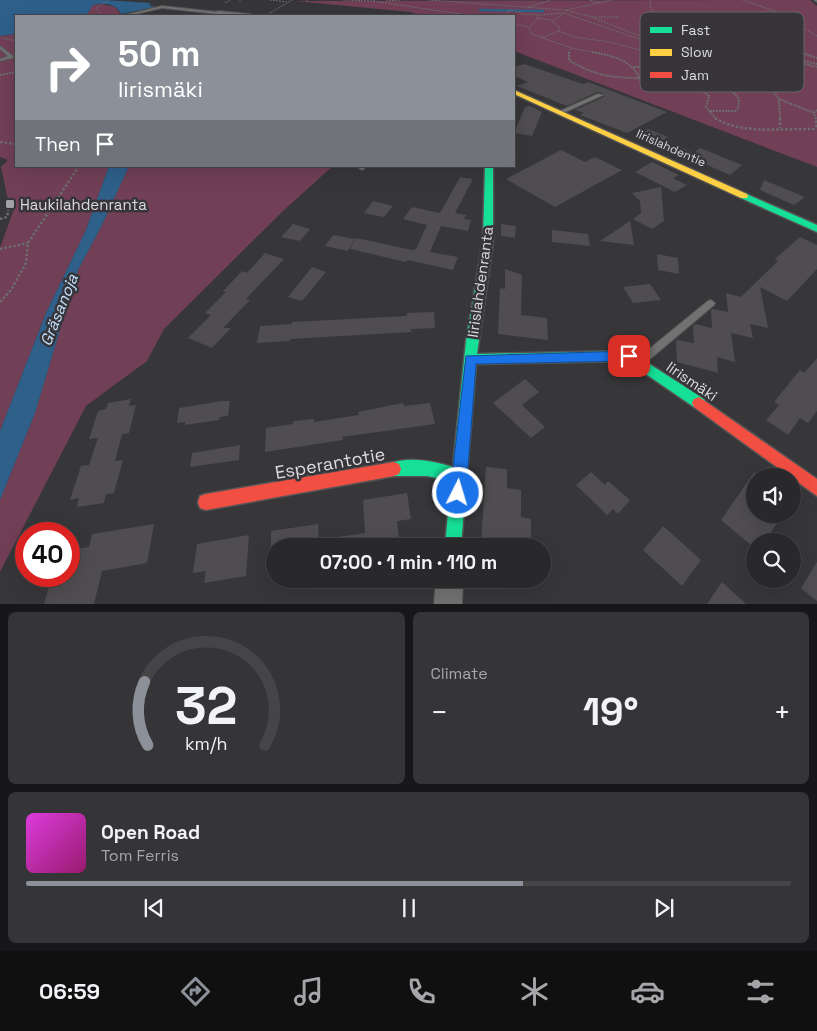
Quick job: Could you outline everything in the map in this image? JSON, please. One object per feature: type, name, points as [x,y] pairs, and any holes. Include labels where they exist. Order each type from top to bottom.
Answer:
[{"type":"street","points":[[218,13],[239,15]]},
{"type":"street","name":"Iirislahdentie","points":[[515,92],[817,228]]},
{"type":"street","name":"Iirislahdenranta","points":[[454,538],[476,305],[488,241],[489,167]]},
{"type":"street","name":"Iirismäki","points":[[470,360],[629,356],[755,442],[817,488]]},
{"type":"street","name":"Esperantotie","points":[[206,502],[404,467],[442,470],[459,476]]},
{"type":"street","points":[[448,604],[449,588]]},
{"type":"lane","points":[[177,4],[212,8],[218,10],[218,13]]},
{"type":"lane","points":[[128,15],[162,7],[218,13]]},
{"type":"lane","points":[[144,12],[148,15]]},
{"type":"lane","points":[[0,46],[11,56],[0,60]]},
{"type":"lane","points":[[562,112],[600,95]]},
{"type":"lane","points":[[642,365],[646,357],[711,303]]},
{"type":"path","points":[[101,15],[96,8],[100,3],[108,0]]},
{"type":"path","points":[[225,3],[231,0]]},
{"type":"path","points":[[270,0],[288,2]]},
{"type":"path","points":[[267,15],[292,0]]},
{"type":"path","points":[[343,0],[400,0]]},
{"type":"path","points":[[430,0],[546,9],[589,16],[618,17]]},
{"type":"path","points":[[482,4],[483,0]]},
{"type":"path","points":[[525,8],[552,0]]},
{"type":"path","points":[[590,0],[599,3]]},
{"type":"path","points":[[508,15],[507,11],[540,15],[564,12],[612,0]]},
{"type":"path","points":[[650,0],[651,10],[654,12]]},
{"type":"path","points":[[743,0],[777,12]]},
{"type":"path","points":[[373,1],[465,15]]},
{"type":"path","points":[[545,2],[546,9]]},
{"type":"path","points":[[514,7],[516,11]]},
{"type":"path","points":[[552,22],[564,12]]},
{"type":"path","points":[[564,12],[640,38]]},
{"type":"path","points":[[540,15],[530,27],[530,33],[571,48],[595,52],[634,67],[640,67]]},
{"type":"path","points":[[589,16],[640,36]]},
{"type":"path","points":[[537,18],[552,22],[559,27],[559,31]]},
{"type":"path","points":[[515,24],[530,27]]},
{"type":"path","points":[[804,28],[817,36]]},
{"type":"path","points":[[540,38],[559,31],[574,37],[610,42],[638,52]]},
{"type":"path","points":[[0,38],[15,41]]},
{"type":"path","points":[[571,48],[568,54],[569,60],[585,71],[601,76],[640,80]]},
{"type":"path","points":[[804,54],[817,59]]},
{"type":"path","points":[[804,62],[817,65]]},
{"type":"path","points":[[804,62],[817,65]]},
{"type":"path","points":[[634,67],[640,80]]},
{"type":"path","points":[[0,75],[15,72]]},
{"type":"path","points":[[706,92],[708,96],[706,107],[717,120],[730,124],[814,129],[817,126],[814,113]]},
{"type":"path","points":[[709,111],[735,111],[738,109],[739,99],[733,92]]},
{"type":"path","points":[[775,92],[779,99],[780,128]]},
{"type":"path","points":[[779,99],[814,113]]},
{"type":"path","points":[[814,113],[817,110]]},
{"type":"path","points":[[0,142],[15,144]]},
{"type":"path","points":[[0,302],[11,290],[26,263],[28,243],[78,167]]},
{"type":"path","points":[[0,219],[7,217],[10,202]]},
{"type":"path","points":[[0,249],[28,243]]},
{"type":"shaded area","points":[[810,0],[817,6],[817,167],[515,51],[515,15],[419,15],[410,12],[295,1]]},
{"type":"shaded area","points":[[100,4],[115,7],[121,14],[87,15],[93,5]]},
{"type":"shaded area","points":[[15,34],[15,167],[109,167],[86,230],[46,313],[0,431],[0,248],[16,203],[8,200],[1,167],[8,160],[0,157],[0,36]]},
{"type":"shaded area","points":[[129,167],[332,167],[284,210],[164,329],[147,361],[86,406],[26,522],[15,522],[15,543],[0,572],[0,500],[35,413],[78,270],[101,227]]},
{"type":"water","points":[[0,0],[104,0],[151,3],[149,5],[155,7],[121,14],[113,6],[101,4],[93,5],[87,15],[15,15],[15,34],[0,36]]},
{"type":"water","name":"Gräsanoja","points":[[109,167],[129,167],[101,227],[78,270],[35,413],[0,500],[0,431],[46,313],[86,230]]},
{"type":"building","points":[[524,64],[583,84],[588,82],[667,112],[627,133],[580,115],[584,113],[575,110],[604,97],[603,93],[597,92],[567,106],[517,86],[528,82],[515,76],[515,67]]},
{"type":"building","points":[[530,106],[542,112],[532,136],[515,133],[525,107]]},
{"type":"building","points":[[648,129],[668,137],[654,145],[633,137]]},
{"type":"building","points":[[678,146],[694,153],[700,148],[742,165],[730,175],[698,161],[693,165],[667,153]]},
{"type":"building","points":[[561,150],[585,162],[595,157],[622,170],[555,207],[506,179]]},
{"type":"building","points":[[652,162],[679,175],[673,178],[687,185],[675,192],[635,172]]},
{"type":"building","points":[[460,177],[473,179],[455,213],[466,215],[464,219],[471,220],[468,231],[441,226],[430,252],[458,257],[453,270],[408,260],[406,262],[350,249],[356,238],[412,250],[416,249],[427,225],[403,219],[412,207],[440,213]]},
{"type":"building","points":[[764,180],[805,197],[794,205],[760,190]]},
{"type":"building","points":[[661,187],[664,221],[652,229],[633,219],[641,213],[640,201],[632,193]]},
{"type":"building","points":[[373,201],[393,206],[384,217],[364,213]]},
{"type":"building","points":[[630,221],[634,245],[600,241]]},
{"type":"building","points":[[293,224],[310,229],[300,241],[281,237]]},
{"type":"building","points":[[501,224],[516,226],[515,238],[501,236]]},
{"type":"building","points":[[552,230],[588,234],[590,246],[552,242]]},
{"type":"building","points":[[333,235],[355,239],[348,251],[325,246]]},
{"type":"building","points":[[800,237],[817,245],[817,269],[787,301],[760,287],[768,328],[750,324],[753,338],[731,333],[735,362],[717,357],[718,373],[677,362],[676,340],[694,343],[693,326],[695,324],[712,328],[711,310],[728,312],[726,293],[741,297],[778,261],[775,259]]},
{"type":"building","points":[[265,253],[284,259],[246,299],[250,300],[223,328],[231,328],[212,348],[188,338],[211,315],[205,313],[226,292],[223,291],[242,271],[247,273]]},
{"type":"building","points":[[657,254],[678,258],[679,274],[658,270]]},
{"type":"building","points":[[312,267],[326,272],[302,301],[288,297]]},
{"type":"building","points":[[505,269],[522,275],[521,315],[547,318],[548,340],[498,334],[500,288],[505,289]]},
{"type":"building","points":[[650,284],[661,300],[633,303],[623,287]]},
{"type":"building","points":[[434,312],[435,328],[411,329],[411,332],[290,339],[290,341],[257,343],[260,326],[292,324],[292,322],[407,316],[407,313]]},
{"type":"building","points":[[817,358],[817,411],[808,423],[800,418],[788,435],[766,420],[779,405],[774,402],[800,370],[804,373]]},
{"type":"building","points":[[525,379],[539,392],[522,405],[545,427],[531,438],[493,403]]},
{"type":"building","points":[[131,399],[129,406],[136,405],[129,433],[122,434],[115,461],[123,460],[114,493],[106,494],[104,503],[77,507],[79,498],[70,500],[81,466],[89,465],[98,438],[89,439],[98,411],[106,409],[108,403]]},
{"type":"building","points":[[230,401],[228,416],[220,417],[219,420],[185,425],[185,422],[177,423],[179,408]]},
{"type":"building","points":[[403,403],[404,406],[430,403],[435,424],[342,437],[343,440],[265,452],[266,428],[293,424],[293,421],[314,419],[314,422],[359,415],[358,412]]},
{"type":"building","points":[[240,445],[239,460],[190,467],[192,453]]},
{"type":"building","points":[[486,467],[507,469],[507,488],[521,490],[521,517],[531,519],[531,538],[482,538]]},
{"type":"building","points":[[591,472],[605,485],[608,481],[630,500],[618,514],[613,509],[607,515],[576,485]]},
{"type":"building","points":[[746,484],[746,523],[777,523],[770,533],[746,533],[746,541],[721,520]]},
{"type":"building","points":[[407,493],[411,519],[397,521],[399,538],[331,538],[365,533],[363,500]]},
{"type":"building","points":[[154,524],[147,563],[102,571],[94,604],[44,604],[49,587],[80,587],[80,548],[89,547],[92,534]]},
{"type":"building","points":[[318,524],[319,538],[271,538],[271,531]]},
{"type":"building","points":[[663,526],[701,560],[682,586],[643,550]]},
{"type":"building","points":[[249,535],[246,576],[204,583],[206,571],[193,573],[197,544]]},
{"type":"building","points":[[817,562],[817,601],[801,588]]},
{"type":"building","points":[[722,582],[746,604],[707,604]]},
{"type":"waterway","points":[[480,10],[543,11]]},
{"type":"traffic: fast","points":[[454,538],[472,341],[488,241],[489,167]]},
{"type":"traffic: fast","points":[[744,196],[817,229]]},
{"type":"traffic: fast","points":[[470,359],[629,356],[699,403]]},
{"type":"traffic: fast","points":[[394,469],[410,467],[427,468],[459,476]]},
{"type":"traffic: slow","points":[[515,92],[744,196]]},
{"type":"traffic: jam","points":[[699,403],[817,488]]},
{"type":"traffic: jam","points":[[206,502],[394,469]]},
{"type":"place","name":"Haukilahdenranta","points":[[10,204]]},
{"type":"route","points":[[458,493],[470,360],[629,356]]}]
